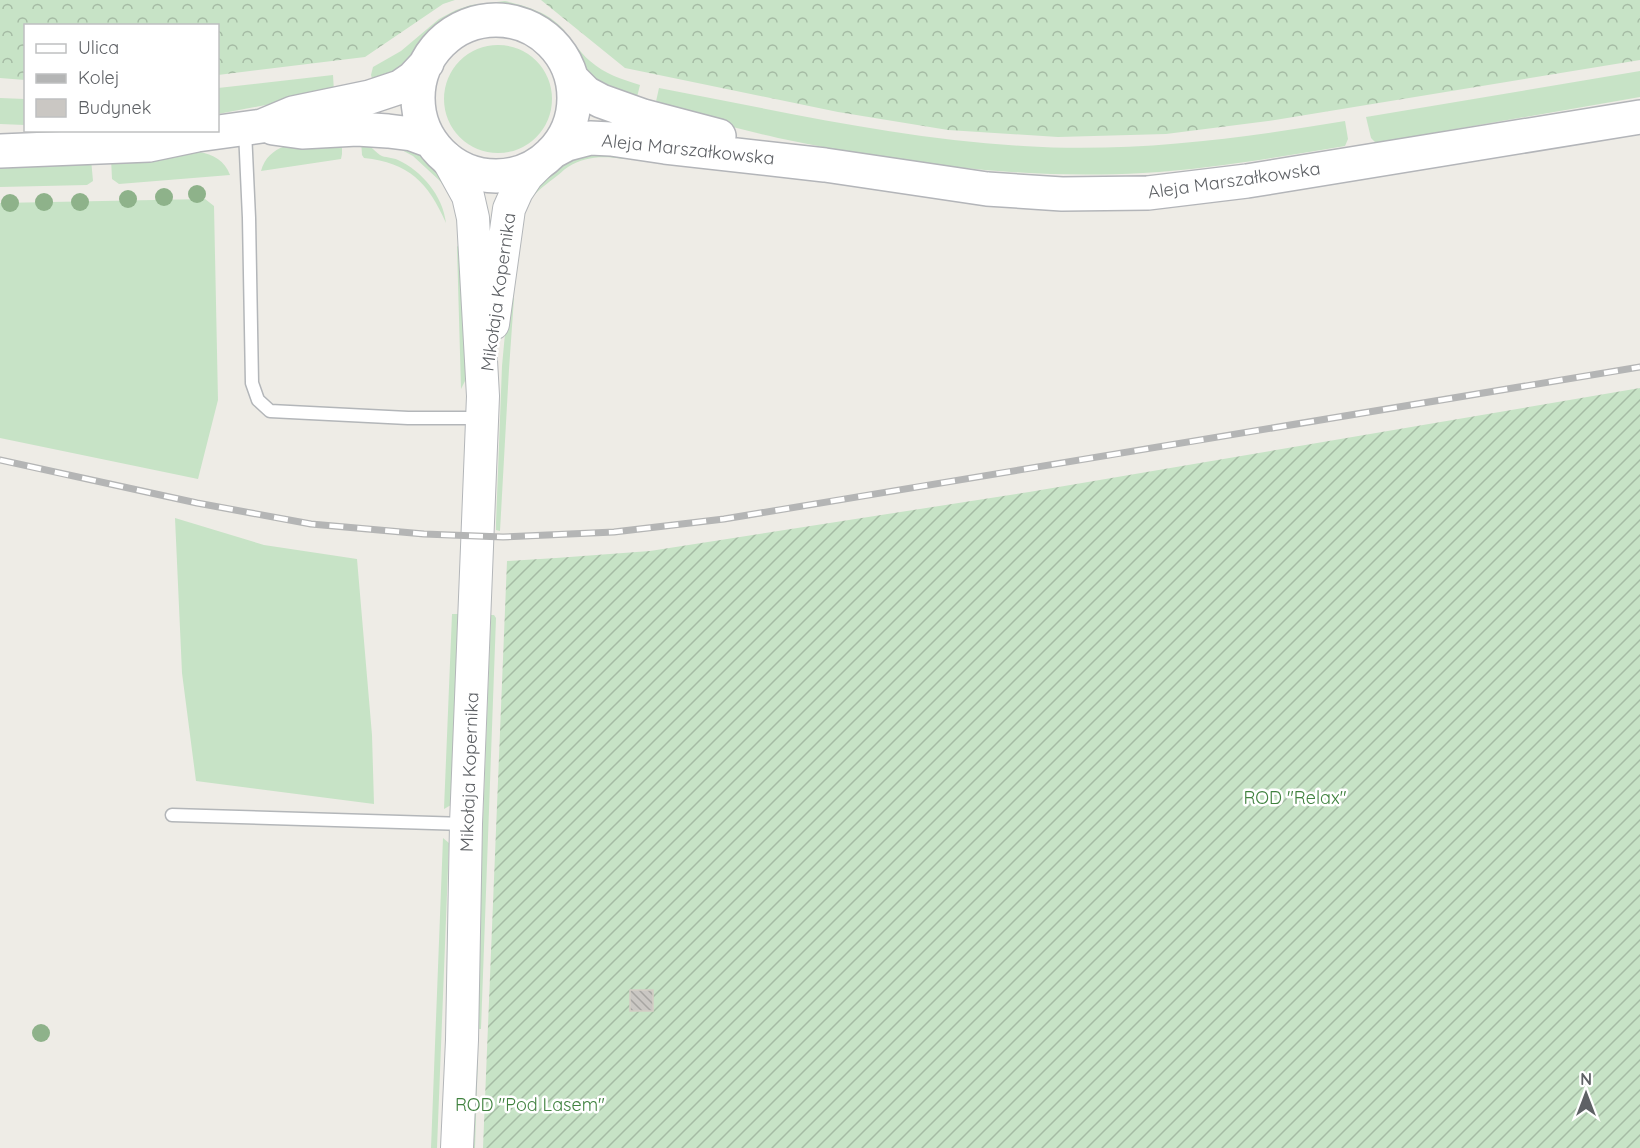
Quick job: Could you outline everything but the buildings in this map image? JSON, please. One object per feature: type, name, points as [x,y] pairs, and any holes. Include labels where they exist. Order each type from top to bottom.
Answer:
[{"type":"main road","points":[[0,151],[149,145],[197,135],[253,128],[302,132],[357,129],[412,134],[472,172],[495,176],[518,174],[547,157],[568,130],[574,108],[572,79],[564,58],[548,38],[525,24],[500,19],[474,22],[450,33],[432,52],[420,76],[417,101],[422,125],[439,149]]},
{"type":"main road","points":[[253,128],[293,113],[370,97],[400,87],[413,78],[427,63]]},
{"type":"main road","name":"Aleja Marszałkowska","points":[[572,79],[586,93],[601,101],[643,116],[825,165]]},
{"type":"main road","name":"Aleja Marszałkowska","points":[[547,157],[567,144],[590,138],[612,139],[825,165],[987,189],[1062,194],[1148,193],[1247,181],[1640,117]]},
{"type":"main road","points":[[0,137],[197,135]]},
{"type":"street","name":"Mikołaja Kopernika","points":[[439,149],[468,196],[473,218],[482,407],[466,824],[462,1040],[456,1148]]},
{"type":"street","name":"Mikołaja Kopernika","points":[[482,407],[509,209],[527,176],[547,157]]},
{"type":"lane","points":[[253,128],[249,218],[252,384],[258,400],[270,411],[408,418],[482,407]]},
{"type":"lane","points":[[172,815],[466,824]]},
{"type":"green space","points":[[0,0],[455,0],[443,4],[365,57],[219,75],[219,24],[24,24],[24,80],[0,78]]},
{"type":"green space","points":[[541,0],[1640,0],[1640,60],[1275,120],[1166,134],[1058,137],[948,130],[838,112],[625,68]]},
{"type":"green space","points":[[505,1],[551,18],[563,29],[582,54],[596,66],[613,76],[640,85],[636,101],[589,77],[577,56],[551,25],[521,11],[505,8],[472,11],[442,25],[432,33],[406,66],[374,85],[371,75],[373,67],[401,51],[439,19],[471,5]]},
{"type":"green space","points":[[498,45],[519,49],[536,61],[548,78],[552,99],[548,120],[536,137],[519,149],[498,153],[477,149],[460,137],[448,120],[444,99],[448,78],[460,61],[477,49]]},
{"type":"green space","points":[[1640,71],[1640,97],[1376,143],[1371,138],[1366,117]]},
{"type":"green space","points":[[333,75],[334,92],[219,114],[219,88]]},
{"type":"green space","points":[[659,88],[886,131],[1023,146],[1104,148],[1184,143],[1345,121],[1348,139],[1345,146],[1194,169],[1097,175],[1005,172],[868,155],[732,127],[655,106]]},
{"type":"green space","points":[[0,98],[24,99],[24,125],[0,124]]},
{"type":"green space","points":[[381,139],[424,156],[441,172],[463,222],[457,222],[454,204],[440,181],[413,156]]},
{"type":"green space","points":[[361,140],[380,155],[398,160],[423,178],[441,203],[446,223],[432,196],[415,177],[393,164],[364,158]]},
{"type":"green space","points":[[307,142],[342,142],[341,159],[261,171],[266,160],[274,152],[284,147]]},
{"type":"green space","points":[[199,152],[218,159],[230,175],[119,184],[112,179],[111,158]]},
{"type":"green space","points":[[592,152],[626,157],[623,159],[602,157],[574,163],[534,195],[520,223],[527,193],[564,163]]},
{"type":"green space","points":[[91,159],[93,181],[87,185],[0,187],[0,161]]},
{"type":"green space","points":[[205,199],[214,206],[218,400],[198,479],[0,438],[0,203]]},
{"type":"green space","points":[[460,242],[467,371],[461,389],[457,247]]},
{"type":"green space","points":[[514,298],[500,531],[496,530],[496,523],[502,366],[508,301]]},
{"type":"green space","name":"ROD \"Relax\"","points":[[1640,388],[1640,1148],[483,1148],[507,561],[650,551],[1029,492]]},
{"type":"green space","points":[[175,518],[264,545],[357,559],[372,735],[374,804],[196,781],[182,673]]},
{"type":"green space","points":[[452,614],[458,614],[451,805],[444,809]]},
{"type":"green space","points":[[491,615],[496,618],[481,1029],[475,1029]]},
{"type":"green space","points":[[443,838],[449,843],[437,1148],[431,1148]]},
{"type":"green space","points":[[477,1053],[475,1148],[470,1148]]},
{"type":"railway","points":[[0,460],[197,503],[311,524],[424,534],[503,537],[614,532],[724,519],[1640,367]]},
{"type":"park label","name":"ROD \"Pod Lasem\"","points":[[530,1104]]}]
